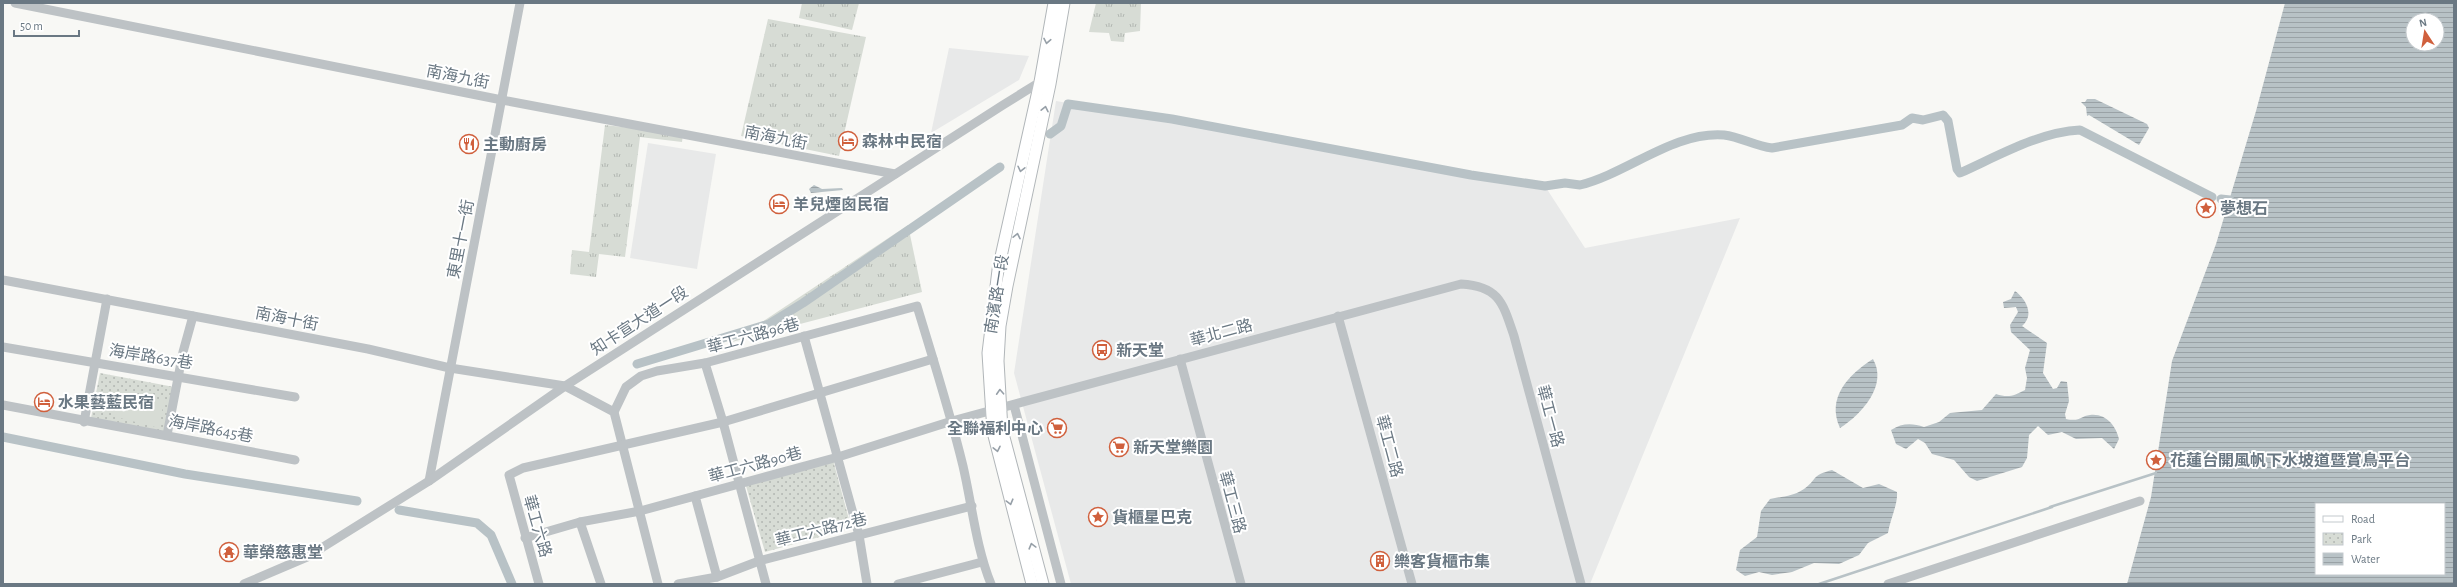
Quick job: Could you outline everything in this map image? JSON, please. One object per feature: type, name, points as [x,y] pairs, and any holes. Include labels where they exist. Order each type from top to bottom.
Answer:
[{"type":"main road","name":"南濱路一段","points":[[1045,83],[1054,3]]},
{"type":"main road","name":"南濱路一段","points":[[1032,584],[1000,465],[988,353],[991,316],[998,270],[1064,3]]},
{"type":"main road","name":"南濱路一段","points":[[995,409],[1043,584]]},
{"type":"street","name":"南海九街","points":[[15,3],[502,100],[895,174]]},
{"type":"street","name":"東里十一街","points":[[429,481],[520,3]]},
{"type":"street","name":"知卡宣大道一段","points":[[244,584],[307,557],[429,481],[565,386],[895,174],[1045,83]]},
{"type":"street","name":"南海十街","points":[[3,280],[108,299],[450,368],[565,386],[614,412]]},
{"type":"street","name":"華北二路","points":[[995,409],[1461,284]]},
{"type":"street","name":"華工一路","points":[[1461,284],[1477,285],[1492,292],[1500,299],[1506,312],[1514,336],[1581,584]]},
{"type":"street","points":[[84,422],[108,299]]},
{"type":"street","name":"華工六路96巷","points":[[614,412],[626,387],[641,376],[705,364],[917,306],[933,358]]},
{"type":"street","points":[[167,435],[183,352],[193,316]]},
{"type":"street","name":"華工二路","points":[[1338,316],[1412,584]]},
{"type":"street","points":[[804,336],[859,535],[867,584]]},
{"type":"street","name":"海岸路637巷","points":[[3,347],[295,397]]},
{"type":"street","points":[[621,446],[723,422],[820,394],[933,358],[952,421],[972,506],[982,562],[991,584]]},
{"type":"street","name":"華工三路","points":[[1180,359],[1240,584]]},
{"type":"street","points":[[705,364],[740,482],[766,584]]},
{"type":"street","name":"海岸路645巷","points":[[3,405],[84,422],[167,435],[295,460]]},
{"type":"street","points":[[1014,405],[1061,584]]},
{"type":"street","name":"華工六路90巷","points":[[525,538],[580,522],[640,512],[740,482],[838,457],[995,409]]},
{"type":"street","points":[[614,412],[621,446],[640,512],[658,584]]},
{"type":"street","name":"華工六路","points":[[539,584],[525,538],[509,475],[523,468],[621,446]]},
{"type":"street","points":[[695,496],[717,577]]},
{"type":"street","points":[[1888,584],[2140,501]]},
{"type":"street","name":"華工六路72巷","points":[[678,584],[717,577],[759,561],[972,506]]},
{"type":"street","points":[[580,522],[601,584]]},
{"type":"street","points":[[898,584],[982,562]]},
{"type":"shaded area","points":[[949,48],[1029,56],[1019,80],[931,133]]},
{"type":"shaded area","points":[[1056,101],[1543,183],[1585,248],[1740,218],[1590,584],[1071,584],[1014,373]]},
{"type":"shaded area","points":[[648,143],[716,154],[697,269],[630,258]]},
{"type":"green space","points":[[802,3],[859,3],[852,30],[799,18]]},
{"type":"green space","points":[[1096,3],[1141,3],[1140,31],[1125,33],[1124,42],[1111,41],[1109,33],[1089,32]]},
{"type":"green space","points":[[768,19],[866,37],[839,156],[741,136]]},
{"type":"green space","points":[[605,125],[683,134],[682,142],[640,137],[625,257],[599,254],[596,277],[570,274],[572,250],[589,252]]},
{"type":"green space","points":[[908,225],[922,292],[732,342]]},
{"type":"green space","points":[[100,373],[174,387],[164,437],[90,423]]},
{"type":"green space","points":[[120,391],[164,401],[159,428],[116,417]]},
{"type":"green space","points":[[833,460],[850,523],[845,530],[765,552],[746,486]]},
{"type":"water","points":[[2285,3],[2454,3],[2454,584],[2127,584],[2151,497],[2172,361],[2216,244],[2256,111]]},
{"type":"water","points":[[2087,99],[2095,99],[2147,124],[2149,128],[2139,145],[2089,115],[2087,116],[2086,107],[2081,102],[2085,102]]},
{"type":"water","points":[[814,185],[822,189],[842,188],[843,190],[811,193],[809,189]]},
{"type":"water","points":[[2015,291],[2023,298],[2028,307],[2028,317],[2022,326],[2047,343],[2043,373],[2053,389],[2057,388],[2061,381],[2067,382],[2069,401],[2065,414],[2066,419],[2078,419],[2090,415],[2105,418],[2113,425],[2118,434],[2119,439],[2114,449],[2102,438],[2076,439],[2062,432],[2048,435],[2038,426],[2029,435],[2027,458],[2022,467],[1977,481],[1969,477],[1954,460],[1932,454],[1925,443],[1918,439],[1906,449],[1896,444],[1891,430],[1899,426],[1907,424],[1924,427],[1939,422],[1950,413],[1982,410],[1996,394],[2011,396],[2025,390],[2027,378],[2025,368],[2030,350],[2011,332],[2010,325],[2018,312],[2016,307],[2004,308],[2003,302],[2011,299]]},
{"type":"water","points":[[1873,359],[1877,369],[1875,389],[1864,407],[1857,415],[1840,428],[1836,417],[1836,407],[1842,388],[1855,372]]},
{"type":"water","points":[[1832,470],[1863,488],[1879,484],[1897,492],[1888,533],[1868,543],[1859,555],[1839,564],[1814,563],[1792,572],[1772,575],[1759,572],[1745,576],[1736,570],[1740,550],[1757,537],[1761,511],[1770,499],[1796,493],[1808,486],[1820,474]]},
{"type":"waterway","points":[[1050,134],[1061,126],[1068,104],[1172,119],[1471,175],[1545,186],[1565,183],[1580,185],[1616,172],[1651,154],[1687,139],[1724,135],[1772,148],[1902,125],[1912,118],[1923,120],[1943,115],[1948,121],[1957,169],[1960,173],[2004,152],[2034,140],[2049,135],[2080,130],[2212,197]]},
{"type":"waterway","points":[[637,364],[769,324],[803,303],[1000,167]]},
{"type":"waterway","points":[[2221,199],[2230,200]]},
{"type":"waterway","points":[[3,437],[185,474],[357,501]]},
{"type":"waterway","points":[[2050,507],[2156,473]]},
{"type":"waterway","points":[[1819,584],[2052,507]]},
{"type":"waterway","points":[[399,510],[477,523],[491,535],[512,584]]},
{"type":"place","name":"森林中民宿","points":[[848,141]]},
{"type":"place","name":"主動廚房","points":[[469,144]]},
{"type":"place","name":"羊兒煙囪民宿","points":[[779,204]]},
{"type":"place","name":"夢想石","points":[[2206,208]]},
{"type":"place","name":"新天堂","points":[[1102,350]]},
{"type":"place","name":"水果藝藍民宿","points":[[44,402]]},
{"type":"place","name":"全聯福利中心","points":[[1057,428]]},
{"type":"place","name":"新天堂樂園","points":[[1119,447]]},
{"type":"place","name":"花蓮台開風帆下水坡道暨賞鳥平台","points":[[2156,460]]},
{"type":"place","name":"貨櫃星巴克","points":[[1098,517]]},
{"type":"place","name":"華榮慈惠堂","points":[[229,552]]},
{"type":"place","name":"樂客貨櫃市集","points":[[1380,561]]}]
